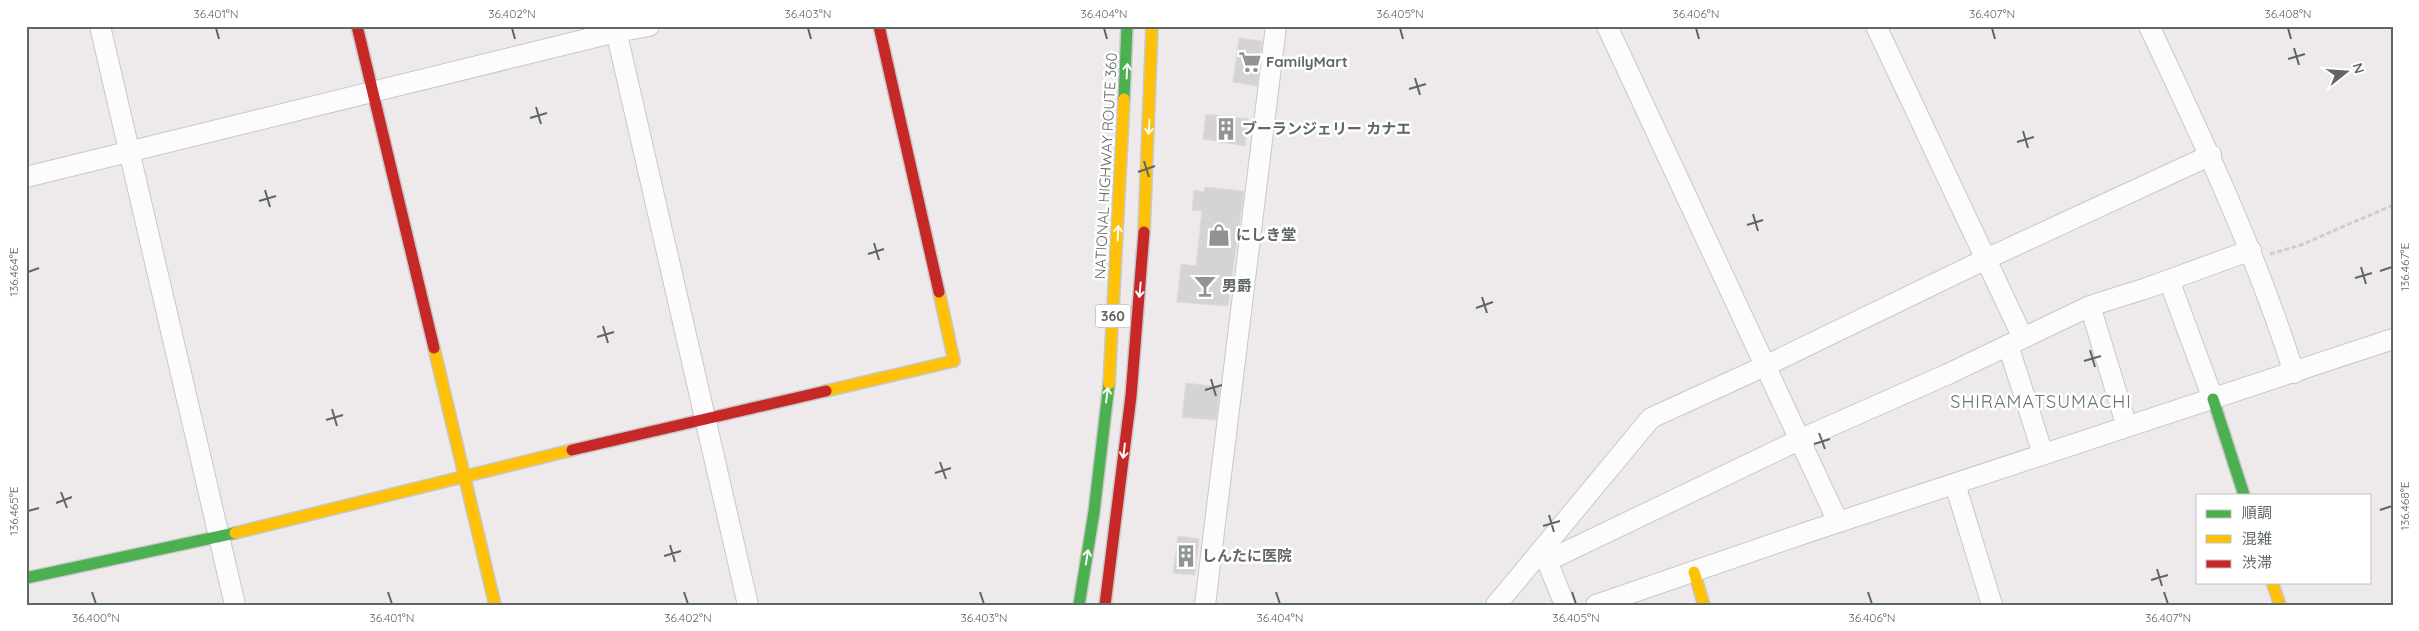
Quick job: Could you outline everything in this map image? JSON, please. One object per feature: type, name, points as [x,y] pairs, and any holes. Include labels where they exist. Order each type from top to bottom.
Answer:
[{"type":"main road","points":[[357,26],[462,476],[495,605]]},
{"type":"main road","points":[[26,578],[221,537],[462,476],[954,361],[879,26]]},
{"type":"main road","name":"NATIONAL HIGHWAY ROUTE 360","points":[[1079,605],[1094,512],[1111,367],[1127,26]]},
{"type":"main road","name":"360","points":[[1105,605],[1131,396],[1145,218],[1152,26]]},
{"type":"main road","points":[[2213,399],[2244,494]]},
{"type":"main road","points":[[1694,572],[1704,605]]},
{"type":"main road","points":[[2273,584],[2280,605]]},
{"type":"street","points":[[100,26],[221,537],[235,605]]},
{"type":"street","points":[[26,177],[129,150],[372,92],[615,29],[649,26]]},
{"type":"street","points":[[1205,605],[1276,26]]},
{"type":"street","points":[[1607,26],[1838,522]]},
{"type":"street","points":[[1876,26],[1986,259],[2015,342],[2043,454]]},
{"type":"street","points":[[2149,26],[2210,155],[2253,254],[2294,373]]},
{"type":"street","points":[[615,29],[748,605]]},
{"type":"street","points":[[1496,605],[1651,418],[2210,155]]},
{"type":"street","points":[[1547,561],[1801,440],[2090,306],[2253,254]]},
{"type":"street","points":[[2169,280],[2213,399]]},
{"type":"street","points":[[2090,306],[2127,427]]},
{"type":"street","points":[[1596,605],[1838,522],[2393,340]]},
{"type":"street","points":[[1955,484],[1992,605]]},
{"type":"street","points":[[1555,532],[1547,561],[1565,605]]},
{"type":"path","points":[[2253,254],[2301,245],[2393,206]]},
{"type":"building","name":"FamilyMart","points":[[1239,38],[1262,41],[1257,86],[1233,82]]},
{"type":"building","name":"ブーランジェリー カナエ","points":[[1206,114],[1249,119],[1245,146],[1203,139]]},
{"type":"building","points":[[1205,187],[1244,191],[1228,306],[1177,302],[1181,264],[1196,266],[1202,211],[1192,210],[1194,190],[1204,192]]},
{"type":"building","points":[[1186,383],[1220,387],[1216,420],[1182,417]]},
{"type":"building","name":"しんたに医院","points":[[1178,536],[1199,539],[1195,575],[1173,573]]},
{"type":"traffic: fast","points":[[1124,99],[1127,26]]},
{"type":"traffic: fast","points":[[1079,605],[1094,512],[1109,384]]},
{"type":"traffic: fast","points":[[2213,399],[2244,494]]},
{"type":"traffic: fast","points":[[26,578],[235,533]]},
{"type":"traffic: slow","points":[[1144,232],[1152,26]]},
{"type":"traffic: slow","points":[[1109,384],[1124,99]]},
{"type":"traffic: slow","points":[[826,391],[954,361],[939,292]]},
{"type":"traffic: slow","points":[[434,348],[495,605]]},
{"type":"traffic: slow","points":[[235,533],[572,450]]},
{"type":"traffic: slow","points":[[1694,572],[1704,605]]},
{"type":"traffic: slow","points":[[2273,584],[2280,605]]},
{"type":"traffic: jam","points":[[357,26],[434,348]]},
{"type":"traffic: jam","points":[[879,26],[939,292]]},
{"type":"traffic: jam","points":[[1105,605],[1131,396],[1144,232]]},
{"type":"traffic: jam","points":[[572,450],[826,391]]},
{"type":"place","name":"FamilyMart","points":[[1250,62]]},
{"type":"place","name":"ブーランジェリー カナエ","points":[[1226,129]]},
{"type":"place","name":"にしき堂","points":[[1219,235]]},
{"type":"place","name":"男爵","points":[[1205,286]]},
{"type":"place","name":"しんたに医院","points":[[1186,556]]},
{"type":"district","name":"SHIRAMATSUMACHI","points":[[2041,402]]}]
